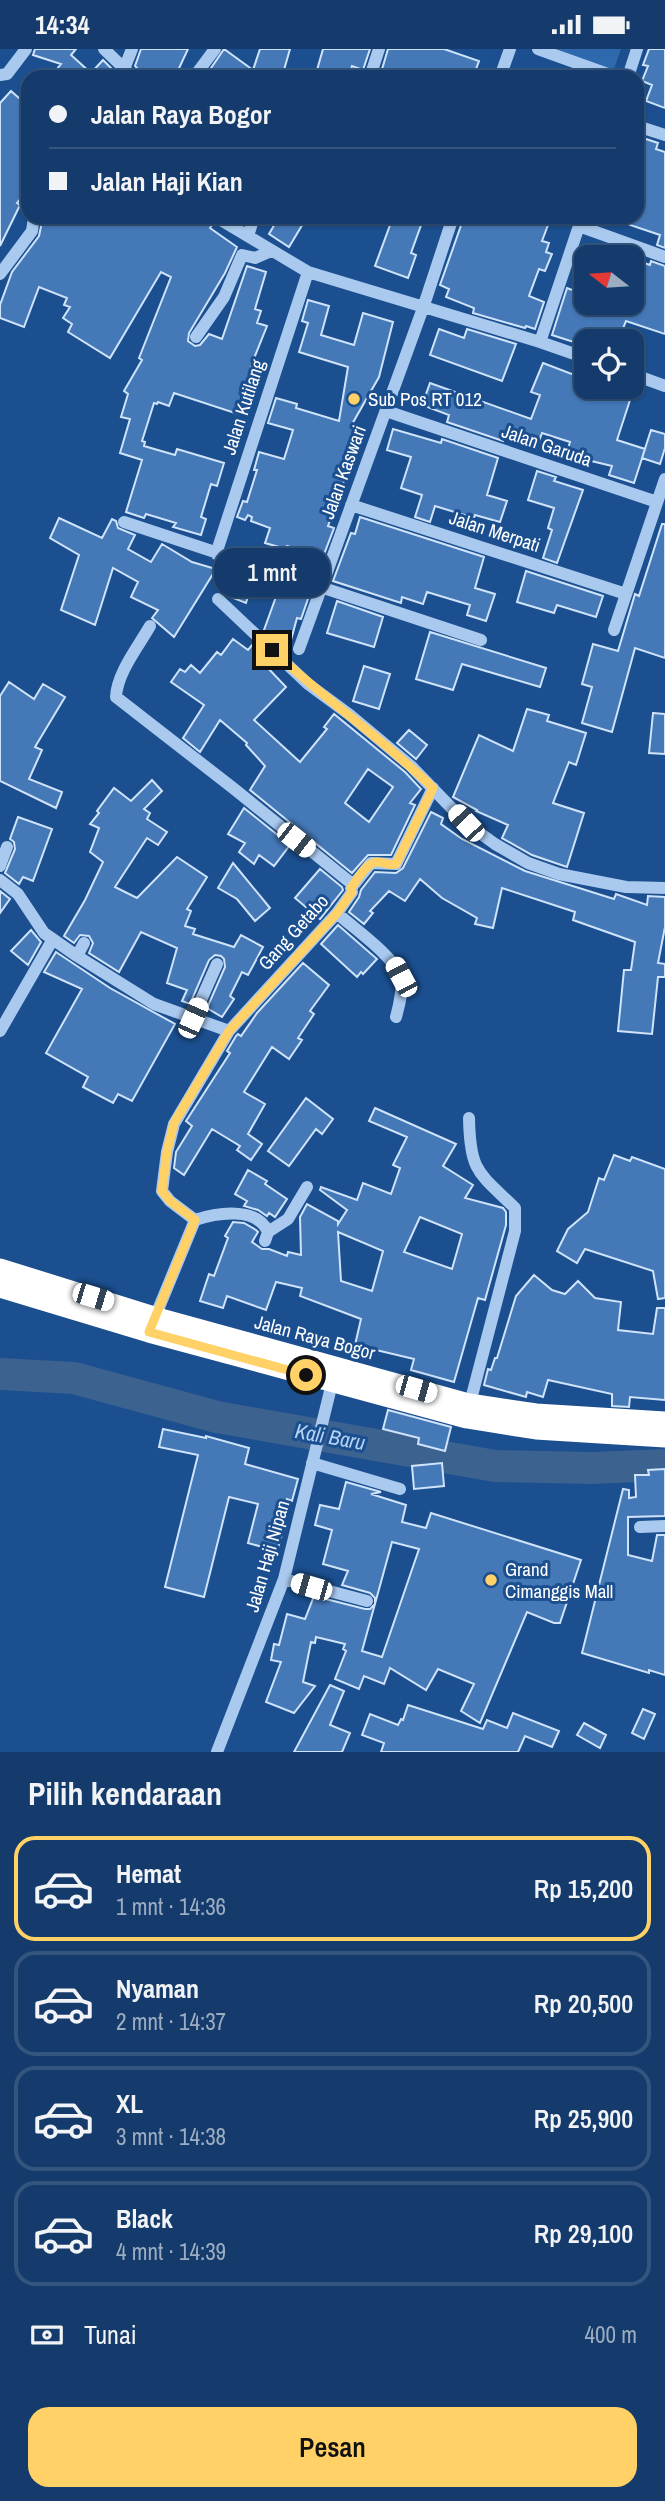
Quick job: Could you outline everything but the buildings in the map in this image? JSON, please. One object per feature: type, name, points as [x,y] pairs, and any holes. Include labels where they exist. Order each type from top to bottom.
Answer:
[{"type":"highway","name":"Jalan Raya Bogor","points":[[0,1269],[152,1324]]},
{"type":"highway","name":"Jalan Raya Bogor","points":[[0,1287],[152,1324],[536,1429],[665,1437]]},
{"type":"highway","name":"Jalan Raya Bogor","points":[[468,1411],[645,1423],[665,1422]]},
{"type":"street","points":[[0,75],[7,74],[26,49]]},
{"type":"street","points":[[104,49],[126,70]]},
{"type":"street","points":[[129,70],[132,49]]},
{"type":"street","points":[[199,70],[215,49]]},
{"type":"street","points":[[372,70],[379,49]]},
{"type":"street","points":[[502,70],[510,49]]},
{"type":"street","points":[[538,49],[597,70]]},
{"type":"street","points":[[630,70],[637,49]]},
{"type":"street","points":[[644,128],[665,135]]},
{"type":"street","points":[[0,274],[32,231],[33,224]]},
{"type":"street","points":[[228,224],[308,272],[574,354]]},
{"type":"street","points":[[248,236],[252,224]]},
{"type":"street","name":"Jalan Kaswari","points":[[299,649],[423,308],[451,224]]},
{"type":"street","points":[[540,342],[579,224]]},
{"type":"street","points":[[587,224],[665,257]]},
{"type":"street","points":[[196,337],[224,297],[242,255],[256,258],[271,251]]},
{"type":"street","name":"Jalan Kutilang","points":[[216,554],[308,272]]},
{"type":"street","points":[[644,378],[665,386]]},
{"type":"street","name":"Jalan Garuda","points":[[386,411],[657,502]]},
{"type":"street","points":[[614,630],[665,479]]},
{"type":"street","name":"Jalan Merpati","points":[[351,505],[626,594]]},
{"type":"street","points":[[124,522],[481,640]]},
{"type":"street","points":[[218,599],[308,684],[350,715],[433,788],[466,823],[495,844],[528,863],[591,881],[626,887],[665,888]]},
{"type":"street","name":"Gang Getabo","points":[[150,627],[119,682],[116,697],[351,883],[352,892],[337,913],[229,1031],[174,1123],[162,1191],[170,1201],[195,1220]]},
{"type":"street","points":[[351,888],[371,863],[390,866],[396,864],[433,788]]},
{"type":"street","points":[[0,866],[7,847]]},
{"type":"street","points":[[0,880],[18,894],[44,933],[77,955],[154,1004],[229,1031]]},
{"type":"street","points":[[337,913],[393,963],[401,977],[401,996],[396,1017]]},
{"type":"street","points":[[0,1031],[53,939]]},
{"type":"street","points":[[77,955],[85,943]]},
{"type":"street","points":[[193,1018],[217,964]]},
{"type":"street","points":[[468,1411],[515,1231],[516,1217],[515,1208],[479,1173],[473,1163],[469,1118]]},
{"type":"street","points":[[152,1324],[195,1220],[218,1214],[242,1214],[260,1222],[266,1237],[288,1219],[307,1187]]},
{"type":"street","name":"Jalan Haji Nipan","points":[[217,1752],[284,1580],[334,1374]]},
{"type":"street","points":[[313,1458],[400,1489]]},
{"type":"street","points":[[640,1527],[665,1526]]},
{"type":"street","points":[[284,1580],[367,1601]]},
{"type":"shaded area","points":[[557,49],[621,49],[614,70],[601,70]]},
{"type":"waterway","name":"Kali Baru","points":[[0,1374],[74,1378],[217,1417],[495,1466],[592,1468],[665,1465]]},
{"type":"place","name":"Sub Pos RT 012","points":[[354,399]]},
{"type":"place","name":"Grand Cimanggis Mall","points":[[491,1580]]},
{"type":"route","points":[[272,650],[308,684],[411,766],[433,788],[396,864],[390,866],[371,863],[351,888],[352,892],[337,913],[229,1031],[174,1123],[162,1191],[170,1201],[195,1220],[149,1332],[306,1375]]}]
